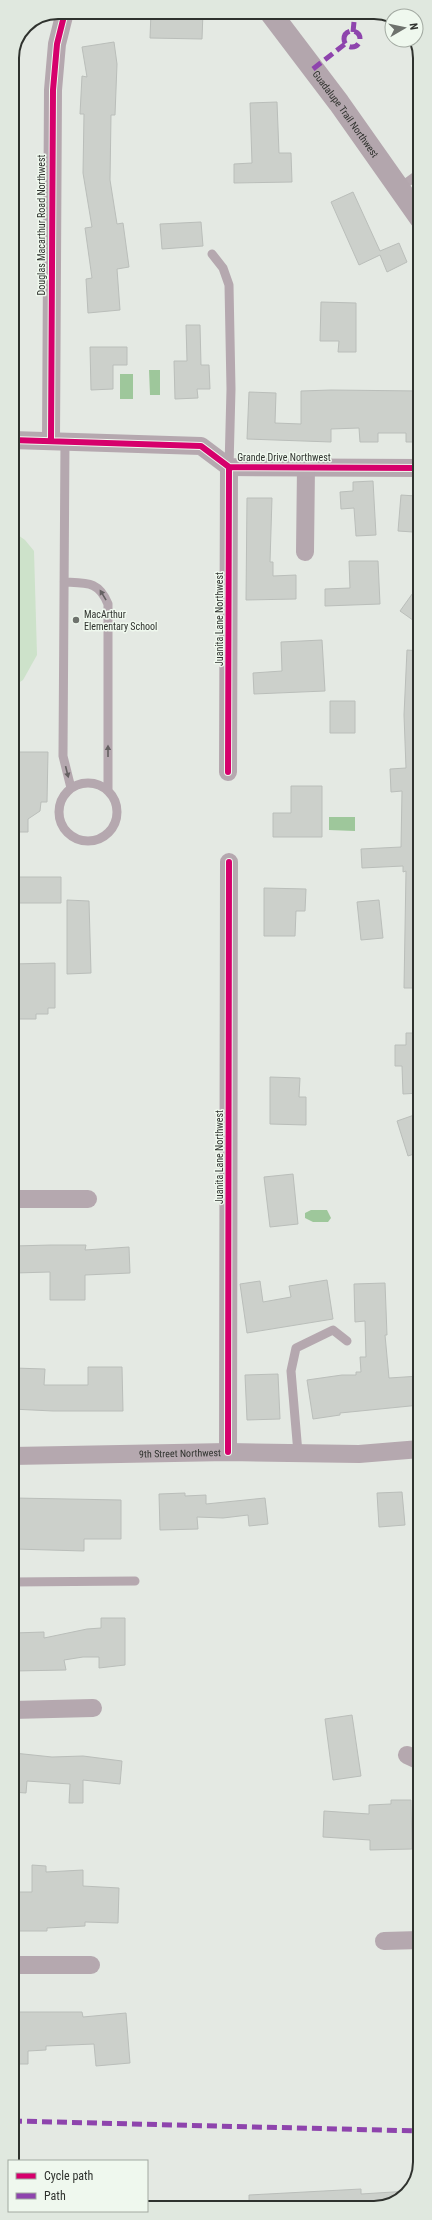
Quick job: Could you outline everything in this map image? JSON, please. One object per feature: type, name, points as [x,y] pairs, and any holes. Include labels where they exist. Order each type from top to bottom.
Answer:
[{"type":"street","name":"Douglas Macarthur Road Northwest","points":[[58,440],[53,90],[57,44],[64,19]]},
{"type":"street","name":"Guadalupe Trail Northwest","points":[[275,19],[338,103],[413,209]]},
{"type":"street","name":"Grande Drive Northwest","points":[[19,440],[58,440],[201,446],[229,467],[413,468]]},
{"type":"street","name":"Juanita Lane Northwest","points":[[228,772],[229,467]]},
{"type":"street","points":[[305,552],[306,467]]},
{"type":"street","name":"Juanita Lane Northwest","points":[[228,1452],[229,862]]},
{"type":"street","points":[[19,1199],[88,1199]]},
{"type":"street","name":"9th Street Northwest","points":[[19,1456],[228,1452],[359,1454],[413,1450]]},
{"type":"street","points":[[19,1710],[92,1708]]},
{"type":"street","points":[[384,1941],[413,1940]]},
{"type":"street","points":[[19,1965],[91,1965]]},
{"type":"lane","points":[[398,189],[413,178]]},
{"type":"lane","points":[[212,254],[223,268],[229,285],[231,389],[229,467]]},
{"type":"lane","points":[[58,440],[64,582],[63,756],[71,788]]},
{"type":"lane","points":[[64,582],[90,584],[98,587],[104,593],[108,604],[108,790]]},
{"type":"lane","points":[[90,783],[108,790],[114,798],[118,808],[114,827],[108,835],[100,840],[90,842],[72,837],[65,831],[61,822],[60,803],[71,788],[80,784],[90,783]]},
{"type":"lane","points":[[298,1453],[292,1371],[296,1348],[333,1330],[347,1340]]},
{"type":"lane","points":[[19,1582],[135,1581]]},
{"type":"shaded area","points":[[149,370],[160,370],[160,395],[150,395]]},
{"type":"shaded area","points":[[120,374],[133,374],[133,399],[120,399]]},
{"type":"shaded area","points":[[19,536],[25,540],[34,551],[37,655],[23,680],[19,683]]},
{"type":"shaded area","points":[[329,817],[355,817],[355,831],[329,830]]},
{"type":"shaded area","points":[[311,1210],[327,1210],[331,1218],[328,1222],[313,1222],[305,1218],[305,1213]]},
{"type":"building","points":[[151,19],[203,19],[202,39],[150,38]]},
{"type":"building","points":[[114,42],[117,64],[115,115],[111,115],[110,180],[117,224],[123,223],[129,267],[117,269],[120,310],[88,313],[86,279],[92,278],[85,228],[92,227],[83,173],[84,114],[80,114],[82,76],[87,77],[82,47]]},
{"type":"building","points":[[277,102],[279,153],[291,153],[292,182],[234,183],[234,164],[252,163],[250,103]]},
{"type":"building","points":[[353,192],[380,251],[399,243],[407,262],[387,272],[380,255],[359,265],[331,202]]},
{"type":"building","points":[[201,222],[203,246],[162,249],[160,224]]},
{"type":"building","points":[[321,302],[356,303],[356,352],[338,352],[339,341],[320,341]]},
{"type":"building","points":[[186,325],[200,325],[201,365],[209,365],[210,389],[197,389],[198,398],[175,399],[174,361],[187,361]]},
{"type":"building","points":[[90,347],[127,347],[127,365],[113,365],[113,389],[91,390]]},
{"type":"building","points":[[301,391],[413,391],[413,442],[406,442],[406,433],[378,433],[378,442],[360,442],[359,428],[331,429],[331,442],[247,439],[249,392],[276,393],[275,423],[301,424]]},
{"type":"building","points":[[373,481],[376,535],[356,536],[354,508],[341,509],[340,492],[353,491],[353,482]]},
{"type":"building","points":[[401,495],[413,496],[413,532],[398,531]]},
{"type":"building","points":[[247,498],[272,498],[270,562],[273,562],[273,576],[296,575],[296,599],[246,600]]},
{"type":"building","points":[[349,561],[378,561],[380,604],[325,606],[325,589],[350,588]]},
{"type":"building","points":[[413,593],[413,620],[400,611]]},
{"type":"building","points":[[322,640],[325,691],[254,694],[253,673],[282,671],[281,642]]},
{"type":"building","points":[[407,650],[413,650],[413,988],[404,988],[406,871],[403,872],[403,866],[362,868],[361,849],[401,847],[402,791],[391,792],[390,769],[406,768],[404,715]]},
{"type":"building","points":[[330,701],[355,701],[355,733],[330,733]]},
{"type":"building","points":[[19,752],[48,752],[47,802],[41,802],[40,811],[28,819],[28,832],[19,832]]},
{"type":"building","points":[[291,786],[322,786],[322,837],[273,837],[273,813],[291,813]]},
{"type":"building","points":[[19,877],[61,877],[61,903],[19,903]]},
{"type":"building","points":[[264,888],[306,889],[305,911],[296,911],[295,936],[264,936]]},
{"type":"building","points":[[67,900],[89,901],[91,973],[67,974]]},
{"type":"building","points":[[379,900],[383,938],[361,940],[357,902]]},
{"type":"building","points":[[55,963],[55,1008],[48,1008],[48,1014],[36,1014],[36,1019],[19,1019],[19,964]]},
{"type":"building","points":[[406,1033],[413,1033],[413,1093],[403,1094],[402,1066],[395,1066],[395,1045],[406,1045]]},
{"type":"building","points":[[270,1077],[300,1078],[299,1097],[306,1097],[306,1125],[270,1124]]},
{"type":"building","points":[[413,1115],[413,1154],[408,1156],[397,1121]]},
{"type":"building","points":[[293,1174],[298,1224],[270,1227],[264,1177]]},
{"type":"building","points":[[86,1245],[85,1250],[129,1247],[130,1273],[85,1275],[85,1300],[50,1300],[50,1272],[19,1273],[19,1246]]},
{"type":"building","points":[[327,1280],[333,1319],[247,1333],[240,1284],[260,1281],[263,1302],[291,1297],[289,1286]]},
{"type":"building","points":[[385,1283],[387,1335],[385,1335],[389,1378],[413,1376],[413,1406],[340,1413],[340,1415],[313,1419],[307,1380],[342,1375],[356,1375],[356,1372],[361,1372],[360,1357],[366,1357],[365,1321],[355,1322],[354,1284]]},
{"type":"building","points":[[88,1367],[122,1367],[123,1411],[19,1409],[19,1368],[45,1369],[44,1385],[88,1385]]},
{"type":"building","points":[[278,1374],[280,1419],[247,1420],[245,1375]]},
{"type":"building","points":[[402,1492],[405,1525],[379,1527],[377,1493]]},
{"type":"building","points":[[185,1493],[185,1496],[206,1495],[206,1504],[265,1498],[268,1524],[249,1526],[248,1515],[223,1518],[197,1517],[198,1529],[160,1530],[159,1494]]},
{"type":"building","points":[[19,1498],[121,1500],[121,1539],[84,1539],[84,1551],[19,1549]]},
{"type":"building","points":[[101,1618],[125,1618],[125,1665],[99,1668],[99,1657],[83,1657],[64,1660],[66,1670],[19,1671],[19,1633],[44,1632],[44,1638],[87,1629],[101,1628]]},
{"type":"building","points":[[352,1715],[361,1776],[333,1780],[325,1719]]},
{"type":"building","points":[[19,1754],[52,1757],[83,1756],[122,1761],[120,1784],[83,1780],[83,1803],[69,1803],[70,1784],[27,1781],[26,1793],[19,1792]]},
{"type":"building","points":[[391,1800],[411,1800],[412,1849],[370,1850],[370,1840],[323,1837],[324,1811],[369,1814],[369,1805],[391,1804]]},
{"type":"building","points":[[32,1865],[46,1866],[46,1872],[83,1870],[83,1886],[119,1888],[118,1923],[85,1922],[85,1926],[47,1928],[47,1931],[19,1931],[19,1892],[32,1892]]},
{"type":"building","points":[[19,2012],[82,2012],[83,2017],[126,2013],[130,2063],[96,2066],[94,2044],[46,2046],[46,2050],[28,2051],[28,2064],[19,2064]]},
{"type":"building","points":[[361,2189],[361,2194],[399,2192],[391,2197],[379,2201],[249,2201],[249,2195]]},
{"type":"marked path","points":[[353,32],[354,19]]},
{"type":"marked path","points":[[352,31],[358,33],[360,39],[358,45],[352,47],[346,45],[344,39],[346,33],[352,31]]},
{"type":"marked path","points":[[313,69],[345,44]]},
{"type":"marked path","points":[[19,2121],[413,2131]]},
{"type":"cycle path","points":[[51,440],[53,90],[57,44],[63,19]]},
{"type":"cycle path","points":[[19,440],[201,446],[229,467],[413,468]]},
{"type":"cycle path","points":[[228,772],[229,467]]},
{"type":"cycle path","points":[[228,1452],[229,862]]},
{"type":"place","name":"MacArthur Elementary School","points":[[76,620]]}]
